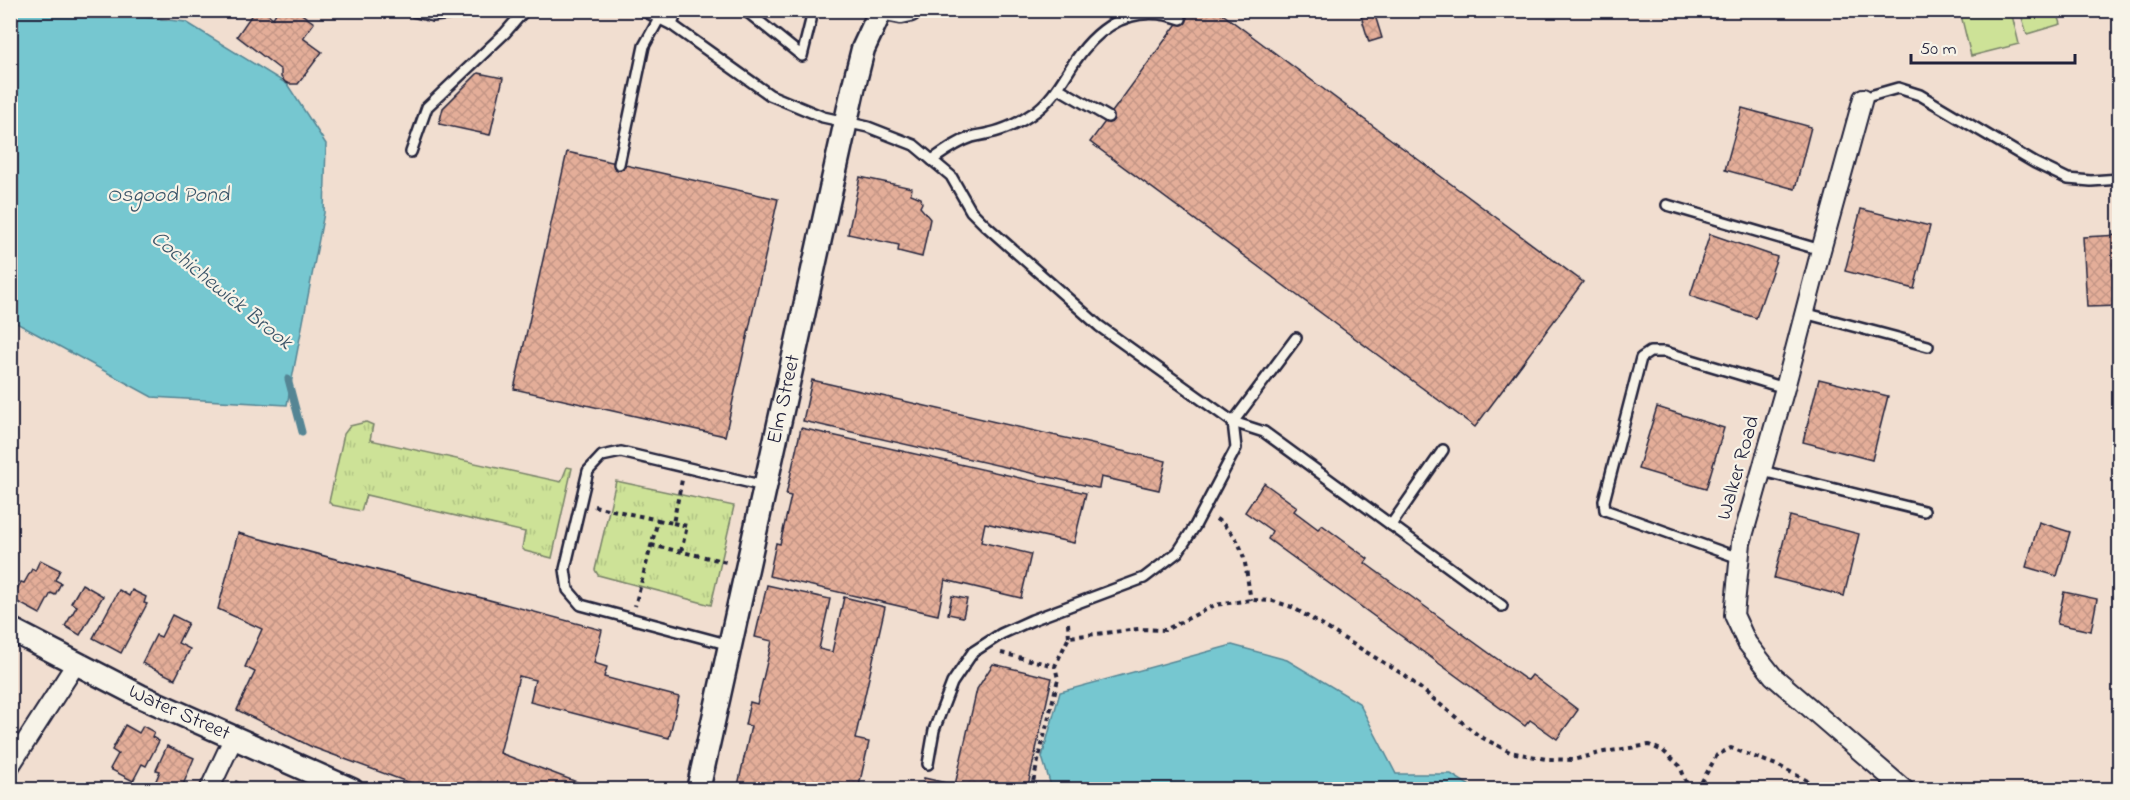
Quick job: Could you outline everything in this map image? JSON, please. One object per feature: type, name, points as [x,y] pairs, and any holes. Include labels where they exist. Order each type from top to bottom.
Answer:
[{"type":"street","name":"Elm Street","points":[[698,789],[863,49],[881,10]]},
{"type":"street","points":[[891,10],[901,12],[910,10]]},
{"type":"street","name":"Walker Road","points":[[1863,98],[1741,543],[1734,615],[1747,643],[1773,676],[1905,789]]},
{"type":"street","name":"Water Street","points":[[10,629],[140,696],[352,789]]},
{"type":"street","points":[[10,766],[77,662]]},
{"type":"street","points":[[209,789],[234,737]]},
{"type":"lane","points":[[408,10],[433,16],[484,10]]},
{"type":"lane","points":[[411,152],[428,107],[505,33],[525,10]]},
{"type":"lane","points":[[642,10],[672,25],[770,95],[823,117],[868,127],[914,145],[951,176],[971,211],[985,225],[1099,326],[1233,422],[1264,432],[1502,606]]},
{"type":"lane","points":[[672,25],[677,10]]},
{"type":"lane","points":[[745,10],[802,56],[811,20],[809,10]]},
{"type":"lane","points":[[932,160],[955,145],[1029,117],[1045,105],[1077,59],[1099,34],[1114,22],[1133,15],[1155,13],[1181,19]]},
{"type":"lane","points":[[619,164],[644,46],[659,19]]},
{"type":"lane","points":[[1058,88],[1108,117]]},
{"type":"lane","points":[[1863,98],[1898,88],[1920,95],[2035,163],[2068,179],[2091,181],[2120,179]]},
{"type":"lane","points":[[1667,205],[1821,250]]},
{"type":"lane","points":[[1804,313],[1928,346]]},
{"type":"lane","points":[[928,764],[934,730],[952,683],[972,652],[1001,634],[1032,620],[1144,578],[1178,552],[1203,511],[1236,448],[1233,422],[1296,338]]},
{"type":"lane","points":[[1739,558],[1605,510],[1604,501],[1641,358],[1650,352],[1665,352],[1785,388]]},
{"type":"lane","points":[[1391,525],[1443,450]]},
{"type":"lane","points":[[730,645],[581,605],[568,590],[565,569],[588,471],[602,456],[621,452],[764,486]]},
{"type":"lane","points":[[1762,471],[1924,512]]},
{"type":"path","points":[[673,523],[685,467]]},
{"type":"path","points":[[581,503],[687,526],[681,552]]},
{"type":"path","points":[[1203,511],[1226,526],[1237,538],[1242,551],[1251,600]]},
{"type":"path","points":[[632,619],[658,520]]},
{"type":"path","points":[[651,545],[725,561]]},
{"type":"path","points":[[1031,789],[1058,679],[1055,666],[1069,637],[1139,629],[1165,630],[1215,605],[1251,600],[1272,601],[1292,607],[1330,628],[1404,675],[1479,735],[1510,752],[1546,759],[1572,760],[1649,745],[1663,751],[1680,766],[1689,789]]},
{"type":"path","points":[[980,647],[1055,666]]},
{"type":"path","points":[[1697,789],[1717,755],[1731,748],[1779,766],[1825,789]]},
{"type":"green space","points":[[1960,11],[2011,11],[2019,44],[1971,56]]},
{"type":"green space","points":[[2020,11],[2057,11],[2061,24],[2027,34]]},
{"type":"green space","points":[[366,422],[373,425],[370,440],[561,482],[567,467],[572,468],[552,558],[525,551],[522,548],[525,532],[366,495],[361,511],[332,505],[329,502],[344,434],[350,426]]},
{"type":"green space","points":[[616,481],[734,506],[711,605],[598,575],[595,570]]},
{"type":"water","name":"Osgood Pond","points":[[10,11],[91,11],[186,22],[287,84],[326,144],[324,213],[287,405],[152,397],[11,320]]},
{"type":"water","points":[[1232,645],[1287,660],[1359,703],[1396,774],[1451,774],[1475,789],[1052,789],[1042,757],[1060,692]]},
{"type":"building","points":[[255,10],[263,10],[273,18],[278,10],[296,10],[314,23],[303,38],[322,52],[298,84],[285,82],[281,77],[281,70],[237,36]]},
{"type":"building","points":[[1187,10],[1217,10],[1583,282],[1475,427],[1090,142]]},
{"type":"building","points":[[1374,12],[1382,38],[1369,42],[1361,16]]},
{"type":"building","points":[[478,73],[503,78],[490,135],[439,124],[443,108]]},
{"type":"building","points":[[1742,108],[1811,127],[1795,189],[1725,170]]},
{"type":"building","points":[[567,152],[778,199],[725,436],[514,389]]},
{"type":"building","points":[[860,177],[912,188],[911,194],[921,198],[920,207],[930,219],[922,257],[898,251],[899,245],[848,234]]},
{"type":"building","points":[[1861,209],[1930,226],[1914,289],[1845,271]]},
{"type":"building","points":[[1710,234],[1777,257],[1756,318],[1690,296]]},
{"type":"building","points":[[2120,235],[2120,306],[2087,307],[2083,237]]},
{"type":"building","points":[[1819,379],[1888,396],[1872,460],[1803,442]]},
{"type":"building","points":[[812,380],[1166,461],[1159,490],[1101,477],[1099,488],[1097,488],[803,421]]},
{"type":"building","points":[[1657,407],[1724,428],[1706,489],[1638,469]]},
{"type":"building","points":[[801,428],[1086,493],[1074,543],[985,523],[981,542],[1031,554],[1021,598],[945,580],[938,615],[769,576],[776,543],[780,544],[791,496],[786,495]]},
{"type":"building","points":[[1264,483],[1297,507],[1294,511],[1318,529],[1322,525],[1368,559],[1365,563],[1525,679],[1528,680],[1532,675],[1578,710],[1557,739],[1530,720],[1525,726],[1268,539],[1272,531],[1245,512]]},
{"type":"building","points":[[1790,516],[1859,534],[1844,596],[1774,578]]},
{"type":"building","points":[[2039,522],[2070,532],[2057,576],[2026,567]]},
{"type":"building","points":[[238,533],[602,630],[594,663],[607,667],[604,677],[679,697],[669,738],[530,702],[535,680],[519,676],[500,753],[598,790],[429,790],[312,747],[237,710],[255,672],[245,667],[262,629],[218,609]]},
{"type":"building","points":[[40,560],[60,570],[55,580],[61,583],[55,595],[51,593],[40,614],[12,599],[21,582],[24,583],[32,569],[35,571]]},
{"type":"building","points":[[82,584],[103,596],[80,635],[65,626],[77,606],[71,603]]},
{"type":"building","points":[[767,585],[830,599],[819,649],[832,652],[844,597],[885,607],[855,739],[869,742],[858,790],[737,790],[751,726],[745,725],[750,702],[757,704],[772,641],[755,637]]},
{"type":"building","points":[[119,590],[129,596],[132,590],[146,597],[144,603],[147,604],[121,653],[93,638]]},
{"type":"building","points":[[2064,592],[2097,599],[2091,631],[2057,624]]},
{"type":"building","points":[[952,596],[967,599],[963,617],[948,614]]},
{"type":"building","points":[[172,615],[188,623],[178,643],[190,649],[175,679],[142,663],[156,635],[161,637]]},
{"type":"building","points":[[993,664],[1052,678],[1027,790],[922,790],[924,778],[955,785],[977,689]]},
{"type":"building","points":[[125,725],[139,733],[143,726],[154,732],[152,737],[159,741],[146,766],[142,764],[133,781],[110,769],[118,754],[112,750]]},
{"type":"building","points":[[167,746],[194,758],[181,790],[152,790],[160,771],[156,770]]},
{"type":"building","points":[[236,781],[253,790],[231,790]]},
{"type":"waterway","name":"Cochichewick Brook","points":[[288,379],[302,432]]}]
